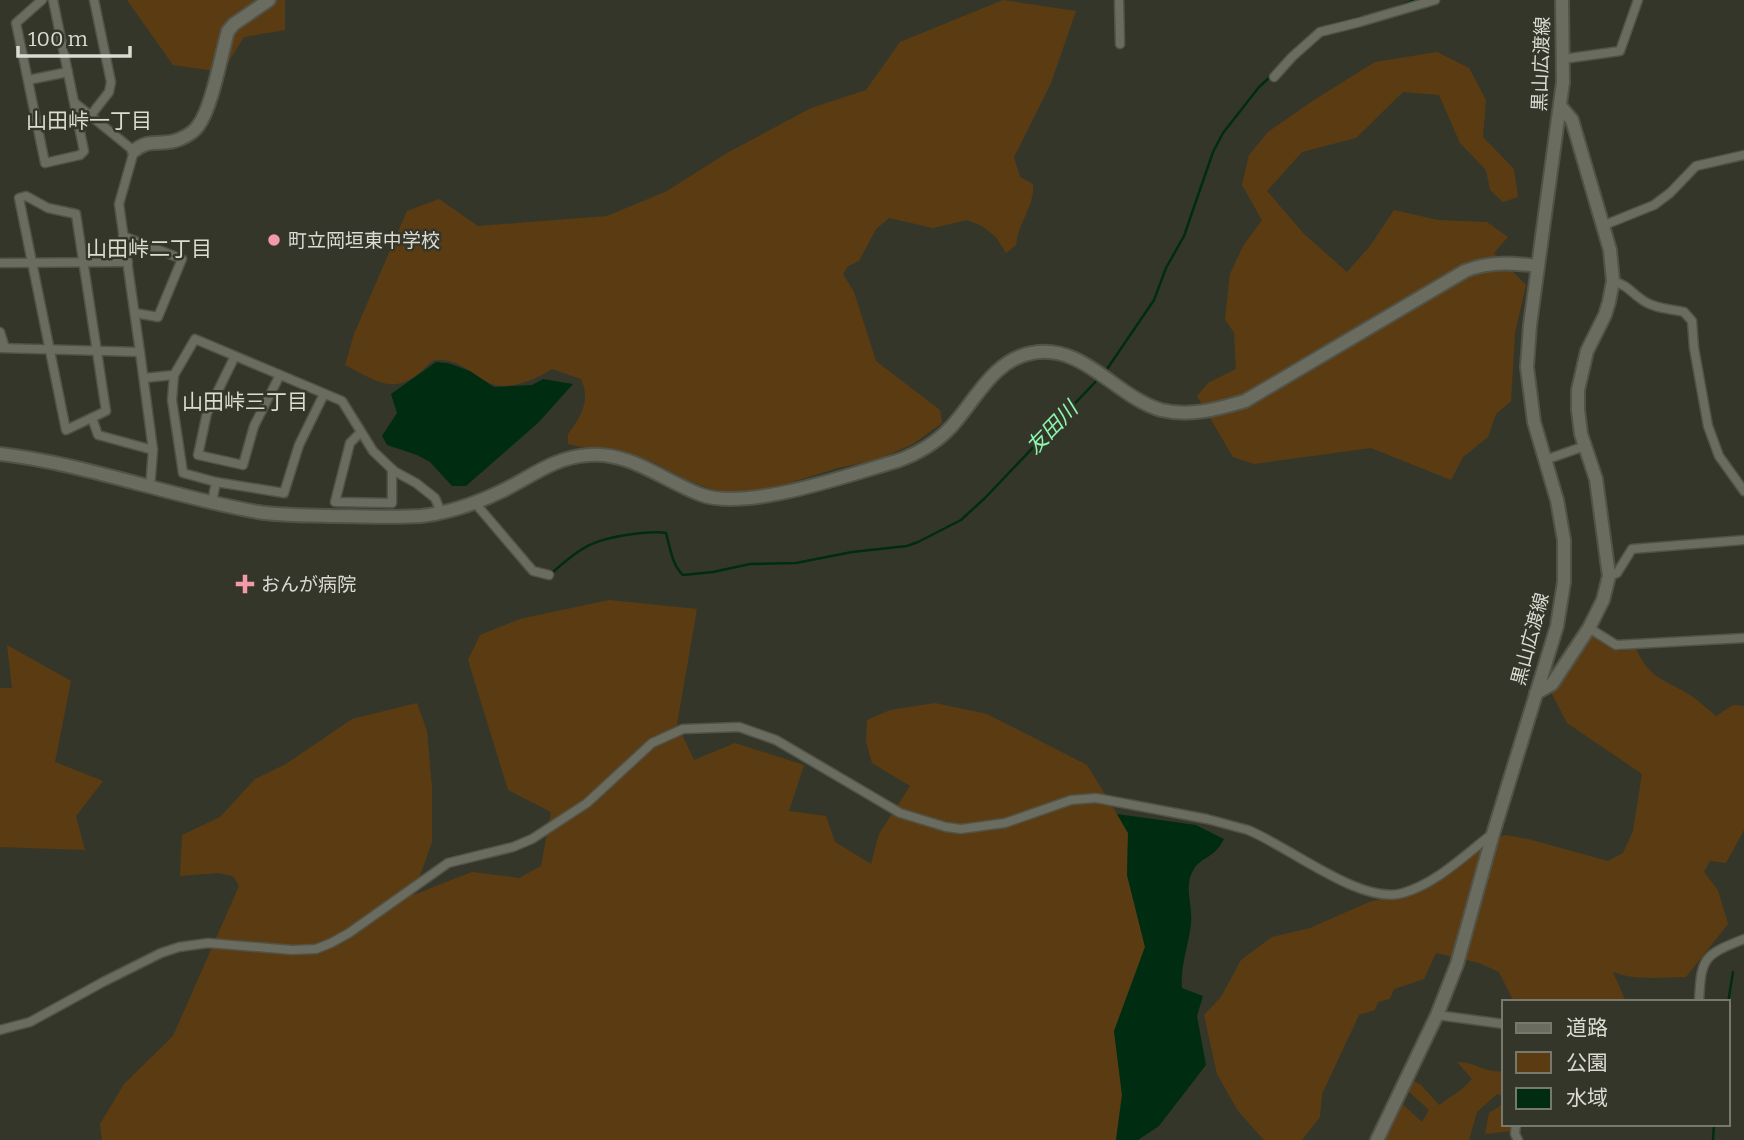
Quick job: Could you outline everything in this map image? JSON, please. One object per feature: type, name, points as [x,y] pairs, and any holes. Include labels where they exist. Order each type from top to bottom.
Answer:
[{"type":"street","points":[[42,0],[16,23],[45,163],[80,155],[84,151],[53,0]]},
{"type":"street","points":[[91,115],[109,92],[111,82],[94,0]]},
{"type":"street","points":[[150,488],[153,450],[119,204],[134,151],[145,142],[165,143],[180,139],[198,127],[206,111],[228,31],[270,0]]},
{"type":"street","points":[[1119,0],[1120,44]]},
{"type":"street","points":[[1274,77],[1320,32],[1435,0]]},
{"type":"street","name":"黒山広渡線","points":[[1377,1140],[1437,1015],[1457,964],[1556,626],[1566,564],[1563,526],[1530,407],[1527,368],[1538,266],[1561,107],[1562,0]]},
{"type":"street","points":[[1563,59],[1620,51],[1638,0]]},
{"type":"street","points":[[28,80],[68,72]]},
{"type":"street","points":[[75,103],[134,151]]},
{"type":"street","points":[[1536,693],[1552,684],[1589,628],[1603,600],[1609,576],[1596,479],[1584,446],[1578,410],[1581,373],[1587,351],[1605,315],[1612,281],[1610,250],[1572,120],[1561,107]]},
{"type":"street","points":[[1602,226],[1654,205],[1696,166],[1744,155]]},
{"type":"street","points":[[26,196],[48,208],[76,214],[84,262],[106,411],[66,430],[19,198],[26,196]]},
{"type":"street","points":[[124,236],[182,259],[158,317],[135,313]]},
{"type":"street","points":[[0,263],[128,262]]},
{"type":"street","points":[[0,454],[58,465],[260,513],[385,517],[441,512],[475,503],[504,491],[546,466],[587,455],[630,460],[702,495],[728,500],[759,498],[916,454],[949,428],[993,375],[1018,356],[1032,352],[1060,353],[1079,360],[1131,396],[1161,410],[1212,411],[1245,401],[1465,271],[1482,264],[1538,266]]},
{"type":"street","points":[[1612,281],[1628,286],[1642,300],[1659,308],[1684,312],[1692,321],[1707,426],[1719,456],[1744,491]]},
{"type":"street","points":[[0,332],[2,348],[140,352]]},
{"type":"street","points":[[324,394],[299,445],[284,493],[216,482],[183,473],[172,400],[174,375],[195,339],[342,401],[373,451],[391,469],[435,498],[441,512]]},
{"type":"street","points":[[235,356],[207,413],[198,455],[243,465],[254,426],[280,375]]},
{"type":"street","points":[[144,378],[174,375]]},
{"type":"street","points":[[92,418],[98,435],[153,450]]},
{"type":"street","points":[[361,432],[349,443],[335,502],[392,503],[391,469]]},
{"type":"street","points":[[1545,460],[1584,446]]},
{"type":"street","points":[[212,502],[216,482]]},
{"type":"street","points":[[475,503],[533,571],[549,575]]},
{"type":"street","points":[[1609,576],[1617,573],[1632,549],[1744,540]]},
{"type":"street","points":[[1589,628],[1616,645],[1744,638]]},
{"type":"street","points":[[0,1030],[30,1022],[115,976],[178,947],[208,943],[292,950],[316,948],[331,943],[448,863],[513,847],[532,839],[587,803],[652,743],[683,729],[738,727],[776,740],[900,813],[946,827],[961,829],[1005,823],[1071,800],[1107,799],[1248,830],[1270,839],[1340,880],[1370,893],[1388,896],[1402,894],[1443,873],[1493,834]]},
{"type":"street","points":[[1699,1000],[1702,968],[1708,955],[1744,939]]},
{"type":"street","points":[[1437,1015],[1502,1024]]},
{"type":"green space","points":[[127,0],[285,0],[285,30],[244,37],[222,72],[173,65]]},
{"type":"green space","points":[[1003,0],[1076,11],[1051,83],[1014,157],[1020,177],[1033,184],[1031,200],[1016,245],[1006,253],[996,237],[982,226],[967,220],[933,228],[889,218],[876,229],[859,261],[848,266],[843,274],[854,292],[876,361],[940,410],[942,423],[913,444],[877,460],[838,468],[763,491],[723,494],[685,479],[653,462],[615,450],[595,450],[568,444],[568,434],[585,401],[584,387],[581,379],[552,369],[525,382],[502,386],[489,383],[456,363],[438,360],[431,362],[412,378],[393,384],[375,380],[345,365],[354,334],[407,211],[439,199],[478,226],[607,216],[667,191],[727,153],[811,108],[866,90],[900,42]]},
{"type":"green space","points":[[1437,52],[1469,68],[1486,100],[1483,137],[1514,169],[1518,197],[1503,202],[1490,190],[1486,170],[1460,143],[1439,95],[1403,92],[1356,138],[1302,152],[1267,191],[1304,234],[1347,272],[1370,246],[1394,210],[1438,220],[1487,222],[1508,237],[1494,253],[1526,285],[1515,333],[1511,401],[1496,414],[1488,437],[1463,457],[1451,480],[1371,448],[1254,464],[1233,457],[1197,396],[1208,383],[1236,369],[1234,333],[1225,319],[1230,274],[1243,246],[1262,220],[1242,185],[1249,155],[1268,132],[1375,62]]},
{"type":"green space","points":[[609,600],[697,609],[677,724],[694,760],[735,743],[804,765],[789,811],[826,816],[835,842],[871,864],[879,834],[910,786],[872,763],[866,741],[867,720],[890,710],[935,703],[987,714],[1087,765],[1128,833],[1127,875],[1145,947],[1114,1031],[1122,1095],[1116,1140],[102,1140],[100,1124],[124,1084],[173,1036],[239,886],[233,876],[218,873],[180,876],[182,835],[220,817],[255,779],[286,764],[352,719],[417,703],[427,731],[432,788],[432,842],[413,895],[472,872],[519,878],[541,866],[551,812],[508,790],[468,660],[480,635],[520,619]]},
{"type":"green space","points":[[1591,635],[1619,651],[1636,649],[1652,673],[1690,695],[1716,716],[1733,705],[1744,706],[1744,830],[1726,863],[1710,861],[1704,872],[1718,890],[1728,924],[1686,977],[1640,978],[1613,972],[1625,1000],[1513,1000],[1499,972],[1479,963],[1436,953],[1424,979],[1394,989],[1390,999],[1378,1002],[1375,1010],[1359,1015],[1322,1094],[1320,1117],[1302,1140],[1264,1140],[1238,1111],[1217,1074],[1204,1015],[1221,997],[1241,960],[1272,937],[1310,928],[1369,902],[1427,887],[1484,844],[1505,835],[1608,861],[1623,853],[1633,831],[1642,774],[1567,723],[1552,694]]},
{"type":"green space","points":[[7,645],[71,681],[55,762],[103,781],[76,816],[85,850],[0,847],[0,688],[12,688]]},
{"type":"green space","points":[[1457,1062],[1470,1063],[1491,1071],[1502,1071],[1502,1096],[1497,1094],[1477,1112],[1469,1140],[1380,1140],[1399,1101],[1422,1122],[1429,1110],[1407,1090],[1410,1079],[1421,1085],[1439,1105],[1472,1079]]},
{"type":"green space","points":[[1502,1105],[1502,1126],[1517,1126],[1511,1131],[1485,1134],[1489,1113]]},
{"type":"water","points":[[436,362],[448,363],[470,371],[494,387],[532,385],[543,379],[573,384],[538,423],[466,486],[452,486],[430,462],[387,445],[382,436],[397,413],[391,394]]},
{"type":"water","points":[[1117,814],[1196,825],[1224,839],[1216,850],[1197,865],[1189,882],[1191,923],[1182,972],[1182,988],[1203,996],[1197,1016],[1206,1065],[1159,1126],[1138,1140],[1116,1140],[1122,1095],[1114,1031],[1145,947],[1127,875],[1128,833]]},
{"type":"waterway","name":"友田川","points":[[1389,10],[1415,0]]},
{"type":"waterway","name":"友田川","points":[[1328,26],[1362,17]]},
{"type":"waterway","name":"友田川","points":[[1105,372],[1154,300],[1166,268],[1184,236],[1213,152],[1223,133],[1271,76]]},
{"type":"waterway","name":"友田川","points":[[553,572],[572,556],[598,541],[650,532],[666,533],[674,561],[683,575],[750,564],[796,563],[852,552],[907,546],[961,520],[1100,377]]},
{"type":"waterway","points":[[1728,1000],[1733,972]]},
{"type":"waterway","points":[[1713,1140],[1714,1126]]},
{"type":"place","name":"町立岡垣東中学校","points":[[274,240]]},
{"type":"place","name":"おんが病院","points":[[245,584]]},
{"type":"district","name":"山田峠一丁目","points":[[89,121]]},
{"type":"district","name":"山田峠二丁目","points":[[149,249]]},
{"type":"district","name":"山田峠三丁目","points":[[245,402]]}]
